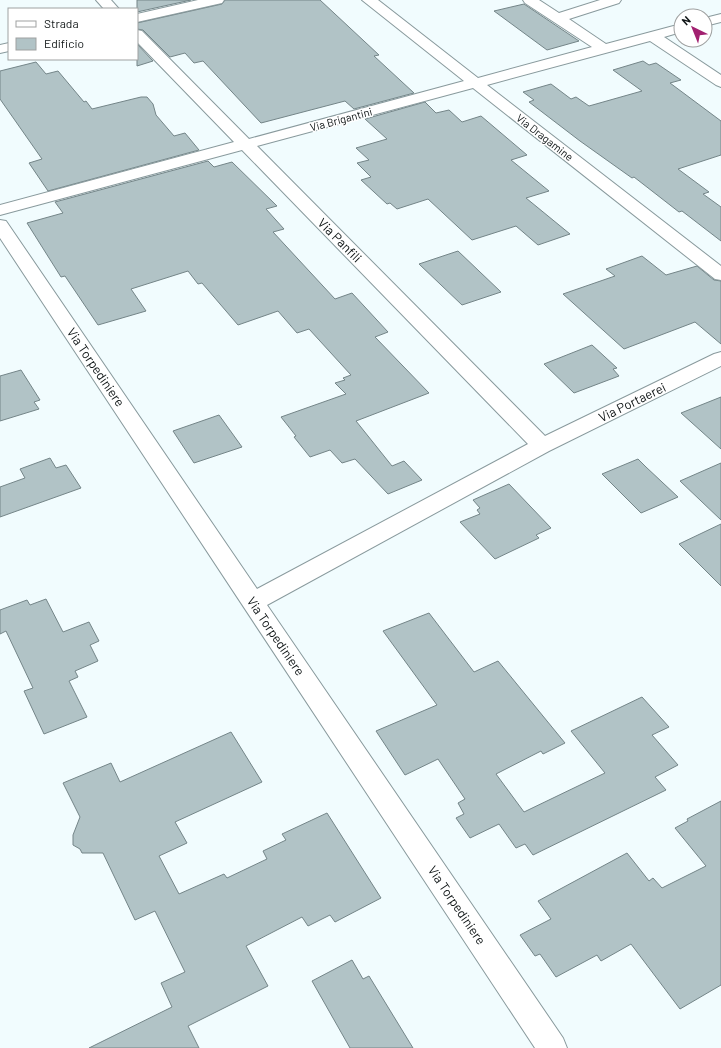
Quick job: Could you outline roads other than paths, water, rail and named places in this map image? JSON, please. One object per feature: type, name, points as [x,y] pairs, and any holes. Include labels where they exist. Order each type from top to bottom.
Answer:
[{"type":"street","points":[[103,0],[111,8]]},
{"type":"street","points":[[138,18],[217,0]]},
{"type":"street","name":"Via Dragamine","points":[[369,0],[721,275]]},
{"type":"street","points":[[530,0],[604,49]]},
{"type":"street","points":[[559,18],[614,0]]},
{"type":"street","name":"Via Brigantini","points":[[0,210],[673,30]]},
{"type":"street","name":"Via Panfili","points":[[138,35],[542,446]]},
{"type":"street","points":[[653,36],[721,82]]},
{"type":"street","name":"Via Torpediniere","points":[[0,225],[552,1048]]},
{"type":"street","name":"Via Portaerei","points":[[253,602],[542,446],[721,358]]}]
